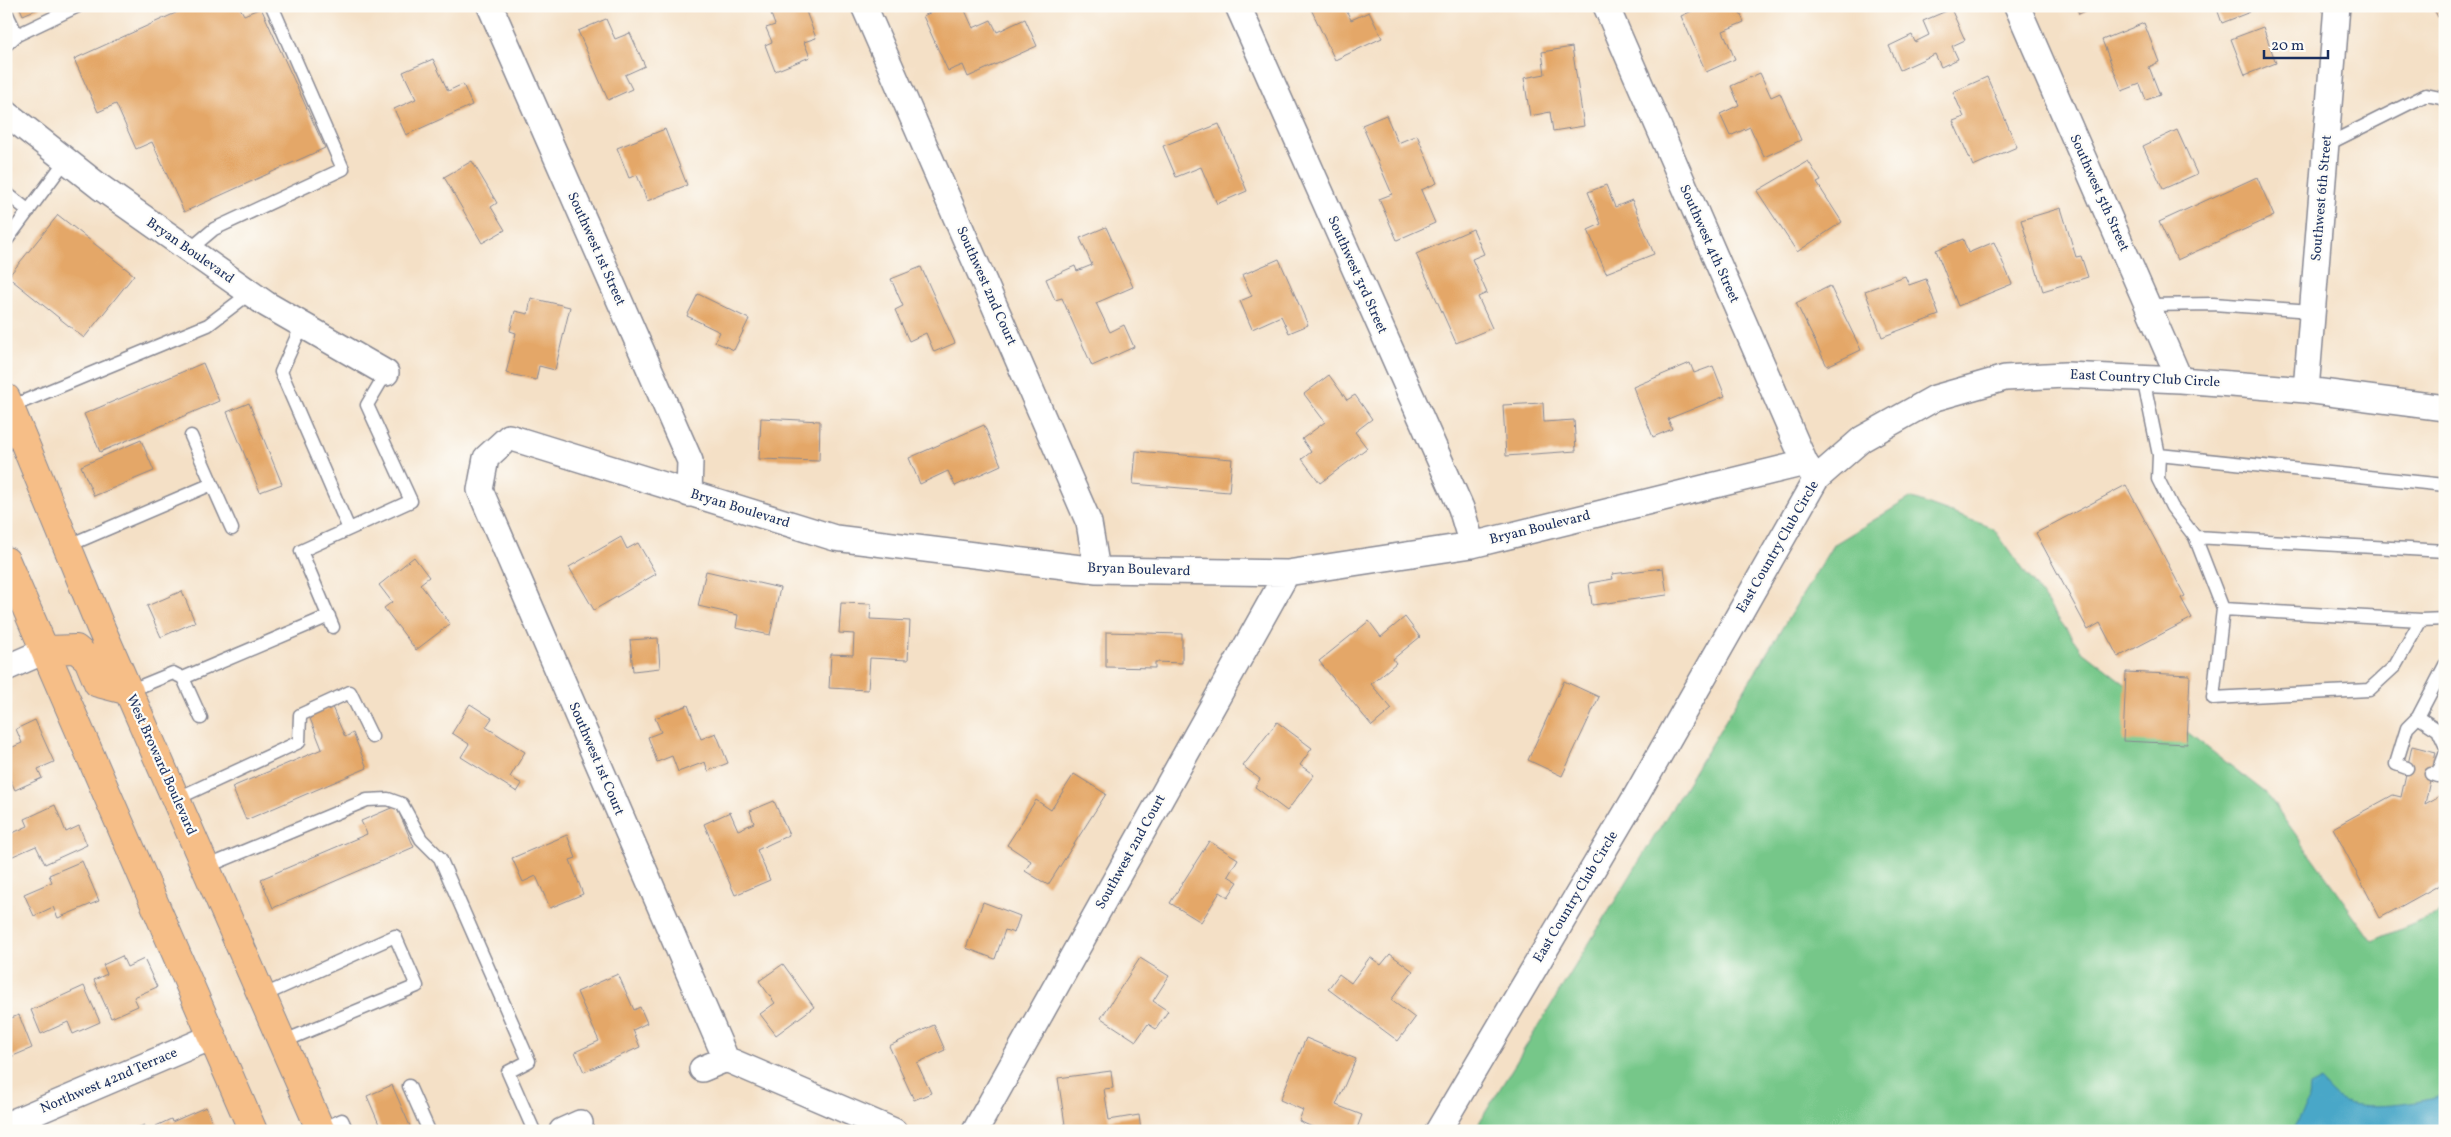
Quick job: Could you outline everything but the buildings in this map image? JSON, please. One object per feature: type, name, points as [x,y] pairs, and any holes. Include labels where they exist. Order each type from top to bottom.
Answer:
[{"type":"main road","name":"West Broward Boulevard","points":[[8,403],[129,691],[320,1130]]},
{"type":"main road","points":[[6,561],[47,650],[253,1131]]},
{"type":"main road","points":[[47,650],[76,649],[88,659],[98,683],[129,691]]},
{"type":"street","name":"Southwest 1st Street","points":[[490,6],[690,461],[689,494]]},
{"type":"street","name":"Southwest 2nd Court","points":[[864,6],[1089,523],[1096,570]]},
{"type":"street","name":"Southwest 3rd Street","points":[[1238,6],[1461,508],[1472,545]]},
{"type":"street","name":"Southwest 4th Street","points":[[1606,6],[1810,471]]},
{"type":"street","name":"Southwest 5th Street","points":[[2017,6],[2180,380]]},
{"type":"street","name":"Southwest 6th Street","points":[[2306,390],[2337,6]]},
{"type":"street","name":"Bryan Boulevard","points":[[6,113],[66,160],[250,293],[302,325],[386,372]]},
{"type":"street","name":"East Country Club Circle","points":[[1438,1131],[1636,796],[1810,471],[1935,398],[2005,378],[2065,375],[2180,380],[2306,390],[2445,408]]},
{"type":"street","name":"Bryan Boulevard","points":[[486,458],[509,437],[836,538],[1096,570],[1288,573],[1472,545],[1810,471]]},
{"type":"street","name":"Southwest 1st Court","points":[[486,458],[480,490],[726,1059]]},
{"type":"street","name":"Southwest 2nd Court","points":[[975,1131],[1288,573]]},
{"type":"street","points":[[6,668],[47,650]]},
{"type":"street","name":"Northwest 42nd Terrace","points":[[6,1125],[212,1037]]},
{"type":"street","points":[[702,1069],[726,1059],[894,1131]]},
{"type":"lane","points":[[6,45],[17,35],[78,6]]},
{"type":"lane","points":[[189,250],[214,229],[343,169],[272,6]]},
{"type":"lane","points":[[6,12],[17,35]]},
{"type":"lane","points":[[2326,145],[2426,95],[2445,98]]},
{"type":"lane","points":[[6,241],[66,160]]},
{"type":"lane","points":[[6,193],[28,211]]},
{"type":"lane","points":[[8,403],[208,325],[250,293]]},
{"type":"lane","points":[[2148,305],[2213,304],[2312,311]]},
{"type":"lane","points":[[302,325],[282,372],[348,529]]},
{"type":"lane","points":[[183,678],[331,621],[301,551],[411,501],[367,406],[386,372]]},
{"type":"lane","points":[[2143,378],[2159,455],[2158,479],[2172,507],[2195,537],[2223,609],[2213,698],[2370,690],[2395,666],[2421,620]]},
{"type":"lane","points":[[191,436],[232,529]]},
{"type":"lane","points":[[2159,455],[2445,485]]},
{"type":"lane","points":[[67,546],[212,484]]},
{"type":"lane","points":[[2195,537],[2445,551]]},
{"type":"lane","points":[[2223,609],[2421,620],[2445,619]]},
{"type":"lane","points":[[2407,768],[2396,764],[2407,728],[2418,717],[2445,665]]},
{"type":"lane","points":[[129,691],[173,673],[183,678],[202,718]]},
{"type":"lane","points":[[176,799],[298,742],[300,715],[350,692],[372,736]]},
{"type":"lane","points":[[2418,717],[2438,730],[2445,745]]},
{"type":"lane","points":[[2431,774],[2437,776],[2445,755]]},
{"type":"lane","points":[[206,867],[367,800],[388,799],[402,804],[421,839],[440,858],[529,1062],[508,1072],[534,1131]]},
{"type":"lane","points":[[262,996],[395,936],[417,986],[282,1042]]},
{"type":"lane","points":[[409,1086],[429,1131]]},
{"type":"lane","points":[[320,1130],[342,1120],[347,1131]]},
{"type":"green space","points":[[1910,498],[1993,528],[2081,650],[2266,793],[2372,941],[2445,911],[2445,1131],[1474,1131],[1833,545]]},
{"type":"water","points":[[2320,1081],[2340,1100],[2349,1104],[2392,1105],[2422,1101],[2445,1095],[2445,1131],[2292,1131],[2309,1099],[2310,1086]]}]
